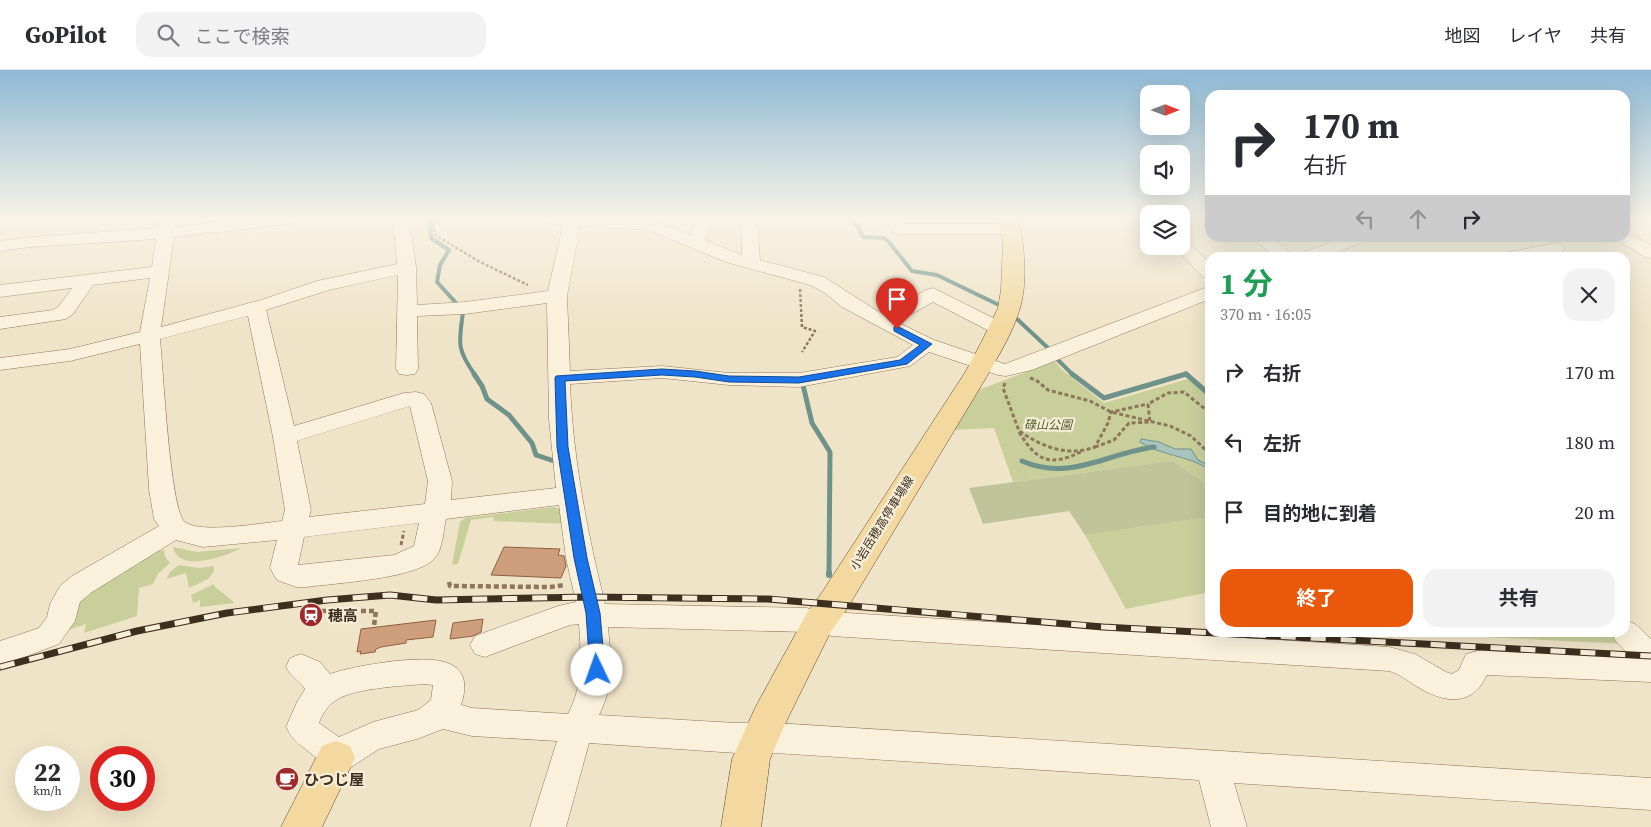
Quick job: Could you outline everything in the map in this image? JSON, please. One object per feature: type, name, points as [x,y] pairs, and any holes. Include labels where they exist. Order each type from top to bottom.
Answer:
[{"type":"main road","name":"小岩岳穂高停車場線","points":[[741,827],[750,759],[819,622],[833,603],[981,365],[1000,329],[1009,308],[1012,290],[1013,254]]},
{"type":"main road","points":[[301,827],[336,758]]},
{"type":"street","points":[[163,254],[150,336],[161,490],[167,519],[175,529],[189,535],[203,537],[292,530],[570,495]]},
{"type":"street","points":[[256,308],[285,437],[298,510],[284,568],[287,573],[296,576],[308,576],[397,565],[424,553],[427,548],[433,518],[437,512],[440,481],[420,402],[416,399],[408,383],[405,254]]},
{"type":"street","points":[[548,827],[577,728],[589,704],[597,670],[593,613],[588,597],[562,447],[555,296],[565,254]]},
{"type":"street","points":[[724,254],[825,285],[882,322],[927,344],[981,365],[1006,370],[1024,365],[1205,294]]},
{"type":"street","points":[[751,254],[751,263]]},
{"type":"street","points":[[1191,254],[1205,268]]},
{"type":"street","points":[[0,364],[70,355],[150,336],[256,308],[324,285],[407,267]]},
{"type":"street","points":[[0,291],[161,271]]},
{"type":"street","points":[[0,323],[59,315],[66,310],[86,281]]},
{"type":"street","points":[[882,322],[933,294],[1000,329]]},
{"type":"street","points":[[408,311],[465,308],[555,296]]},
{"type":"street","points":[[560,378],[662,372],[729,379],[799,380],[903,362],[927,344]]},
{"type":"street","points":[[285,437],[408,383]]},
{"type":"street","points":[[0,654],[60,635],[64,604],[70,594],[82,584],[175,529]]},
{"type":"street","points":[[484,645],[568,614],[585,612],[819,622],[1389,659],[1405,664],[1435,682],[1451,686],[1461,685],[1468,680],[1477,664],[1485,662],[1650,664]]},
{"type":"street","points":[[1629,637],[1650,664]]},
{"type":"street","points":[[301,667],[309,671],[326,690]]},
{"type":"street","points":[[424,671],[440,673],[449,680],[450,689],[447,702],[440,714],[426,724],[379,734],[350,746],[336,758],[326,746],[302,727],[306,714],[316,699],[326,690],[339,684],[424,671]]},
{"type":"street","points":[[440,714],[472,722],[760,738],[1651,794]]},
{"type":"street","points":[[1212,766],[1229,827]]},
{"type":"path","points":[[464,254],[485,266],[555,296]]},
{"type":"path","points":[[800,276],[802,327],[815,331],[802,352]]},
{"type":"path","points":[[1026,377],[1036,380],[1048,390],[1090,401],[1111,412],[1170,426],[1191,436],[1205,449]]},
{"type":"path","points":[[1012,381],[1005,383],[1003,388],[1019,431],[1032,453],[1042,458],[1057,460],[1069,458],[1114,440],[1129,423],[1150,422]]},
{"type":"path","points":[[1111,412],[1148,404],[1168,392],[1181,391],[1189,394],[1205,410]]},
{"type":"path","points":[[1148,404],[1150,422]]},
{"type":"path","points":[[1095,447],[1108,423],[1111,412]]},
{"type":"path","points":[[1019,431],[1028,437],[1060,450],[1081,452]]},
{"type":"path","points":[[449,582],[450,586],[550,587],[586,582]]},
{"type":"path","points":[[321,611],[376,611],[374,626]]},
{"type":"green space","name":"碌山公園","points":[[1055,361],[1061,369],[1104,403],[1188,379],[1205,394],[1205,483],[1170,461],[1013,482],[994,428],[951,430],[976,389],[981,389]]},
{"type":"green space","points":[[1170,461],[1205,483],[1205,518],[1085,535],[1069,511],[983,524],[969,488]]},
{"type":"green space","points":[[554,507],[563,510],[566,524],[493,521],[494,517],[471,520],[458,564],[452,565],[460,522],[465,518]]},
{"type":"green space","points":[[1205,518],[1205,593],[1126,609],[1085,535]]},
{"type":"green space","points":[[173,547],[197,552],[241,548],[204,561],[193,561],[184,560],[177,555]]},
{"type":"green space","points":[[164,550],[165,557],[170,563],[158,574],[153,584],[139,588],[137,616],[84,633],[86,624],[63,632],[71,606],[146,553]]},
{"type":"green space","points":[[179,565],[199,568],[214,566],[214,571],[208,579],[189,588],[186,573],[166,579],[170,572]]},
{"type":"green space","points":[[214,584],[235,603],[200,607],[200,600],[193,603],[191,595]]},
{"type":"green space","points":[[1483,637],[1620,637],[1629,644]]},
{"type":"water","points":[[1141,439],[1159,442],[1175,449],[1191,449],[1198,460],[1205,464],[1205,467],[1193,461],[1148,447],[1140,442]]},
{"type":"building","points":[[504,547],[560,549],[558,555],[564,556],[566,566],[561,578],[491,575]]},
{"type":"building","points":[[483,619],[481,632],[473,636],[450,639],[453,623]]},
{"type":"building","name":"穂高","points":[[436,620],[433,637],[406,640],[406,643],[381,647],[376,649],[375,652],[360,654],[361,651],[357,652],[361,629]]},
{"type":"waterway","points":[[446,254],[440,265],[437,282],[458,305]]},
{"type":"waterway","points":[[899,254],[912,271],[937,275],[999,305]]},
{"type":"waterway","points":[[463,312],[460,345],[475,375]]},
{"type":"waterway","points":[[1017,319],[1048,348]]},
{"type":"waterway","points":[[1058,360],[1072,374]]},
{"type":"waterway","points":[[474,374],[482,386],[487,399],[509,415],[532,443],[536,455],[554,461]]},
{"type":"waterway","points":[[1072,374],[1104,398],[1183,375]]},
{"type":"waterway","points":[[1183,375],[1187,375]]},
{"type":"waterway","points":[[1183,375],[1187,375]]},
{"type":"waterway","points":[[1187,375],[1205,391]]},
{"type":"waterway","points":[[803,385],[812,423],[830,452],[829,574]]},
{"type":"waterway","points":[[1022,461],[1040,467],[1056,469],[1088,464],[1154,447]]},
{"type":"railway","points":[[0,667],[137,631],[227,613],[327,600],[390,595],[436,600],[588,597],[768,599],[1103,627],[1205,632]]},
{"type":"railway","points":[[1292,637],[1651,656]]},
{"type":"place","name":"穂高","points":[[311,615]]},
{"type":"place","name":"ひつじ屋","points":[[287,779]]},
{"type":"route","points":[[597,670],[593,613],[580,558],[562,447],[560,378],[662,372],[729,379],[799,380],[903,362],[927,344],[897,329]]}]
